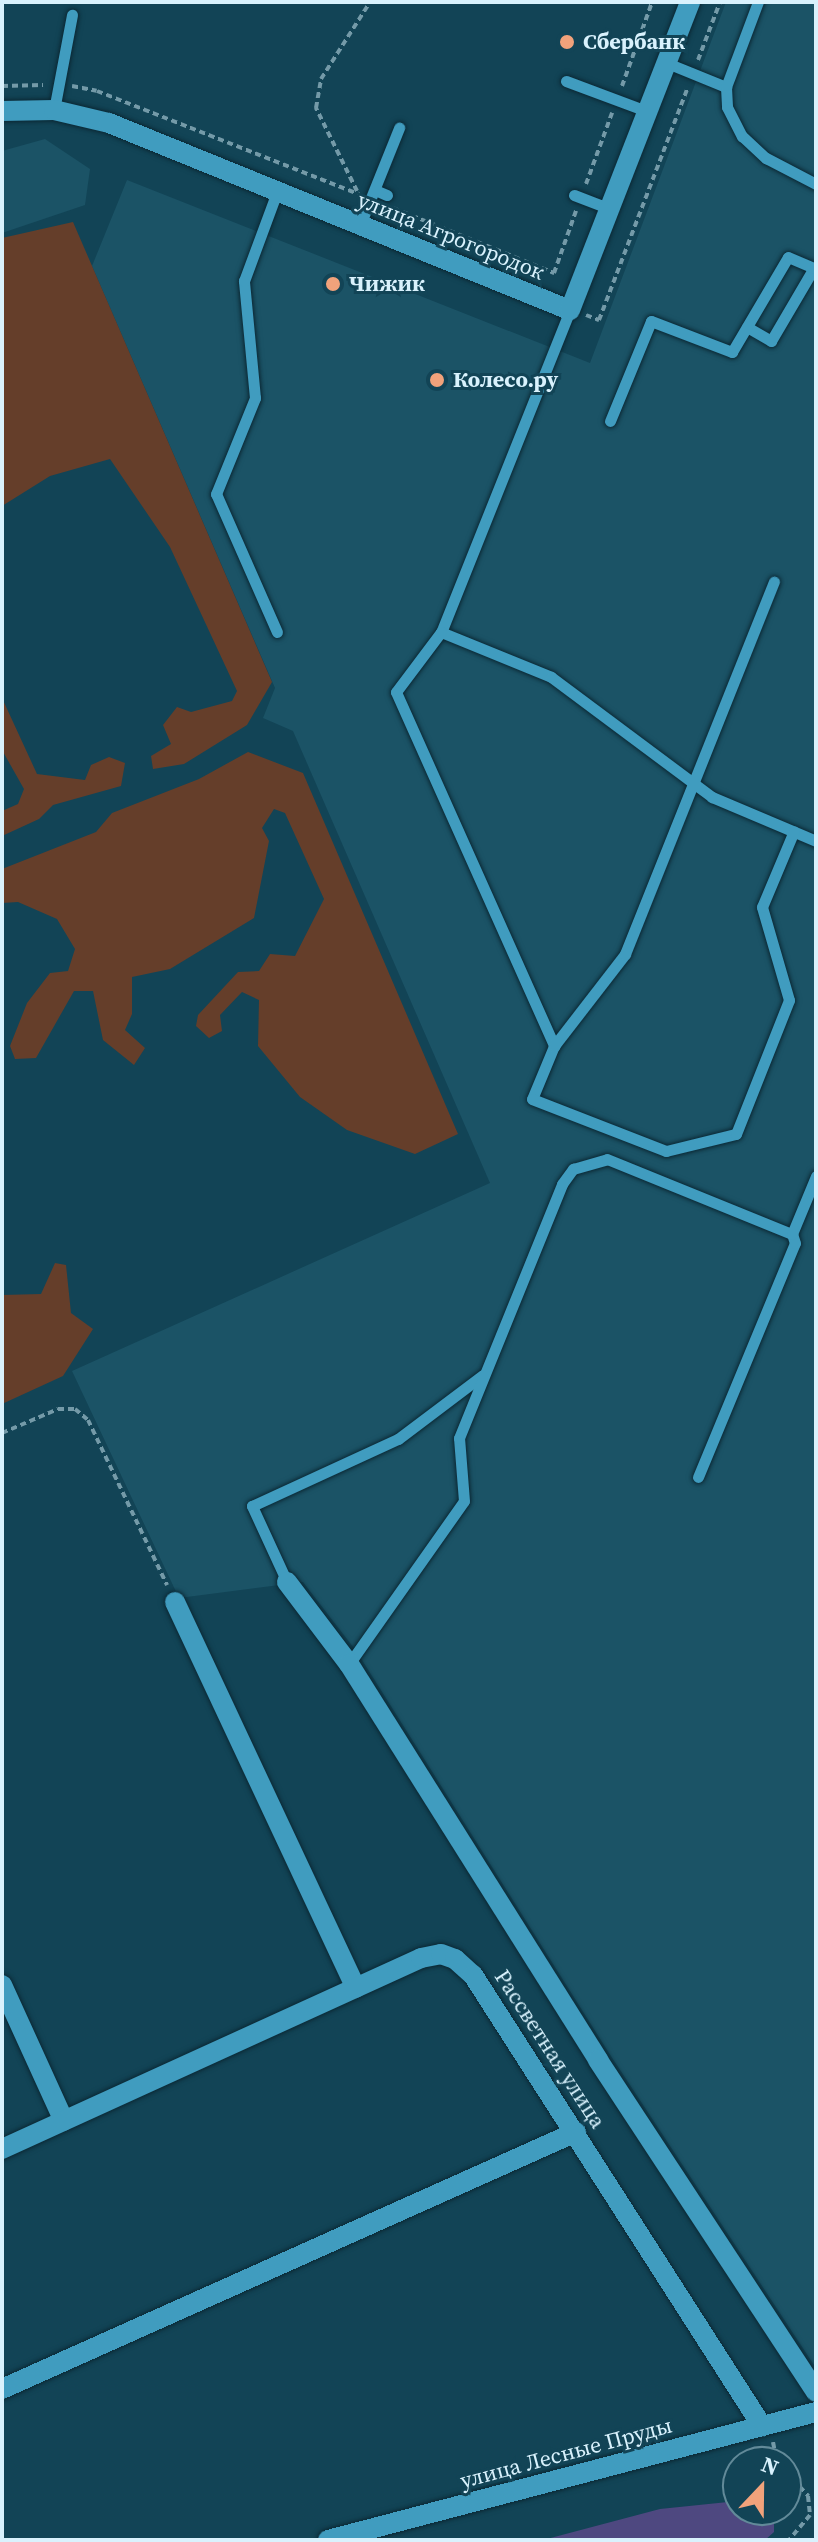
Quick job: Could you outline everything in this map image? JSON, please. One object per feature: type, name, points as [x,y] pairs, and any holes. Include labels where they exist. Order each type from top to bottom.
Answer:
[{"type":"street","points":[[570,310],[613,209],[690,2]]},
{"type":"street","name":"улица Агрогородок","points":[[2,111],[54,110],[109,123],[570,310]]},
{"type":"street","points":[[287,1582],[349,1664],[598,2060],[816,2392]]},
{"type":"street","points":[[175,1602],[356,1988]]},
{"type":"street","name":"Рассветная улица","points":[[2,2149],[421,1958],[441,1954],[455,1959],[473,1975],[762,2426]]},
{"type":"street","points":[[2,1985],[64,2121]]},
{"type":"street","points":[[2,2389],[576,2132]]},
{"type":"street","name":"улица Лесные Пруды","points":[[328,2540],[816,2412]]},
{"type":"lane","points":[[758,2],[726,87],[727,107],[742,136],[766,158],[816,184]]},
{"type":"lane","points":[[54,110],[72,15]]},
{"type":"lane","points":[[667,63],[726,87]]},
{"type":"lane","points":[[566,81],[649,112]]},
{"type":"lane","points":[[360,225],[377,195],[399,128]]},
{"type":"lane","points":[[277,192],[244,281],[255,398],[216,494],[277,632]]},
{"type":"lane","points":[[578,196],[613,209]]},
{"type":"lane","points":[[610,421],[651,321],[732,352],[788,257],[814,270],[771,341],[747,327]]},
{"type":"lane","points":[[554,1046],[396,692],[441,632],[570,310]]},
{"type":"lane","points":[[774,582],[625,954],[554,1046],[532,1099],[666,1151],[736,1134],[789,1000],[762,907],[794,831]]},
{"type":"lane","points":[[441,632],[551,677],[712,797],[816,841]]},
{"type":"lane","points":[[349,1664],[464,1501],[459,1438],[562,1184],[573,1169],[587,1161],[607,1159],[792,1234]]},
{"type":"lane","points":[[698,1477],[795,1243],[792,1234],[816,1176]]},
{"type":"lane","points":[[287,1582],[252,1506],[398,1439],[483,1375]]},
{"type":"path","points":[[359,194],[316,108],[321,79],[370,2]]},
{"type":"path","points":[[2,86],[59,85],[97,91],[359,194],[377,195],[554,273],[578,196],[652,2]]},
{"type":"path","points":[[570,310],[599,320],[720,2]]},
{"type":"path","points":[[2,1433],[58,1409],[75,1409],[88,1420],[175,1602]]},
{"type":"path","points":[[802,2489],[808,2496],[810,2515],[802,2525]]},
{"type":"shaded area","points":[[726,2],[816,2],[816,2368],[609,2053],[357,1652],[303,1582],[179,1598],[72,1371],[490,1183],[293,731],[263,718],[275,688],[92,266],[127,180],[590,363]]},
{"type":"shaded area","points":[[45,139],[90,169],[85,205],[2,233],[2,151]]},
{"type":"shaded area","points":[[73,222],[272,682],[247,725],[184,764],[153,769],[151,756],[171,744],[163,725],[177,707],[191,712],[232,701],[237,691],[170,547],[110,459],[50,476],[2,506],[2,238]]},
{"type":"shaded area","points":[[2,698],[37,774],[85,780],[91,765],[109,757],[125,763],[121,786],[53,805],[39,819],[2,836],[2,811],[18,804],[24,789],[2,750]]},
{"type":"shaded area","points":[[248,752],[303,773],[458,1134],[415,1154],[347,1130],[300,1097],[258,1046],[259,1000],[242,992],[220,1015],[222,1031],[209,1038],[196,1026],[198,1015],[238,972],[259,971],[270,954],[295,956],[324,899],[285,813],[274,809],[262,828],[269,841],[254,918],[170,969],[132,977],[132,1014],[125,1030],[145,1048],[134,1065],[103,1040],[93,991],[74,991],[36,1058],[15,1059],[10,1046],[27,1003],[50,973],[68,971],[75,949],[57,919],[18,902],[2,903],[2,869],[96,832],[112,813],[199,779]]},
{"type":"shaded area","points":[[55,1263],[66,1265],[71,1313],[93,1329],[63,1376],[2,1404],[2,1295],[41,1294]]},
{"type":"shaded area","points":[[722,2503],[722,2526],[774,2526],[774,2532],[765,2540],[543,2540],[660,2509]]},
{"type":"place","name":"Сбербанк","points":[[567,42]]},
{"type":"place","name":"Чижик","points":[[333,284]]},
{"type":"place","name":"Колесо.ру","points":[[437,380]]}]
